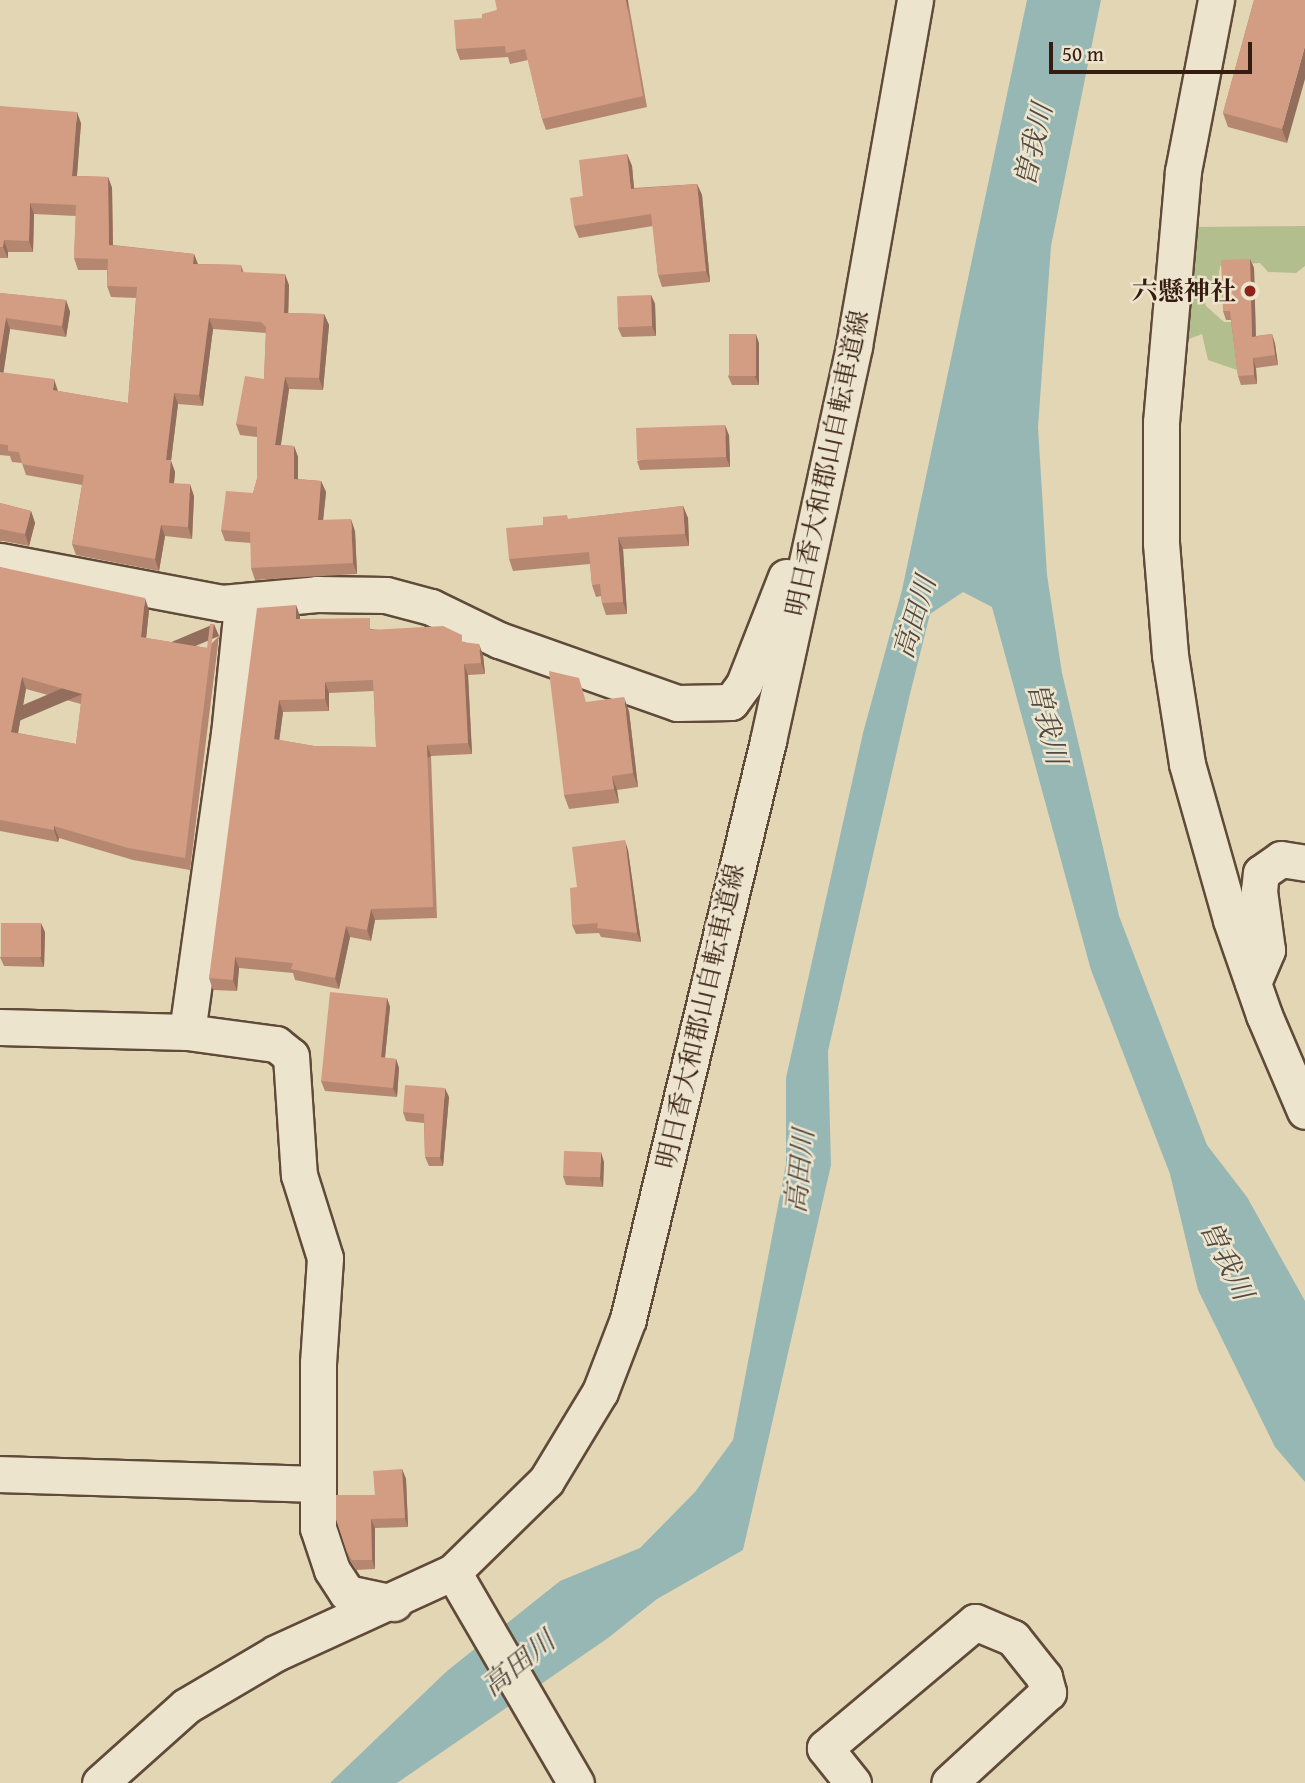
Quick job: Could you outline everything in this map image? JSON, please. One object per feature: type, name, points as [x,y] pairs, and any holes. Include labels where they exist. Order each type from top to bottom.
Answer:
[{"type":"street","name":"明日香大和郡山自転車道線","points":[[100,1783],[186,1706],[276,1653],[457,1578],[545,1481],[600,1392],[628,1319],[768,741],[854,346],[915,0]]},
{"type":"street","points":[[1216,0],[1183,171],[1161,422],[1161,543],[1171,668],[1187,764],[1253,983],[1305,1111]]},
{"type":"street","points":[[0,561],[242,605],[317,594],[386,595],[431,607],[499,640],[677,703],[731,702],[744,684],[818,510]]},
{"type":"street","points":[[187,1031],[229,734],[242,605]]},
{"type":"street","points":[[1253,983],[1267,950],[1259,891],[1261,873],[1281,859],[1305,863]]},
{"type":"street","points":[[0,1027],[187,1031],[276,1044],[290,1056],[299,1175],[325,1258],[316,1484],[318,1528],[347,1593],[394,1603]]},
{"type":"street","points":[[0,1474],[316,1484]]},
{"type":"street","points":[[457,1578],[576,1783]]},
{"type":"street","points":[[853,1783],[825,1748],[975,1622],[1013,1638],[1044,1677],[1048,1692],[958,1780]]},
{"type":"green space","points":[[1305,226],[1305,266],[1296,273],[1268,272],[1260,263],[1220,266],[1217,285],[1201,287],[1206,306],[1224,322],[1241,322],[1237,370],[1208,360],[1202,334],[1181,342],[1190,227]]},
{"type":"water","points":[[1027,0],[1101,0],[1051,246],[1038,427],[1047,575],[1062,673],[1119,916],[1207,1145],[1247,1197],[1305,1301],[1305,1482],[1275,1447],[1198,1290],[1170,1174],[1091,970],[992,607],[963,592],[930,614],[828,1051],[831,1165],[743,1550],[657,1599],[608,1638],[397,1783],[330,1783],[447,1671],[560,1581],[640,1548],[695,1492],[733,1440],[786,1164],[786,1078],[863,733],[902,590]]},
{"type":"building","points":[[495,0],[626,0],[643,96],[542,119],[525,49],[506,53],[505,46],[456,49],[454,20],[482,18],[482,14],[497,10]]},
{"type":"building","points":[[1254,0],[1305,0],[1305,46],[1282,129],[1223,113]]},
{"type":"building","points":[[0,106],[77,112],[72,176],[108,177],[109,245],[194,254],[193,264],[241,265],[241,272],[285,274],[284,313],[324,314],[319,378],[285,377],[275,445],[294,446],[294,479],[321,481],[318,520],[351,519],[353,563],[251,568],[250,532],[221,530],[226,491],[253,493],[257,479],[257,427],[236,424],[245,376],[264,379],[266,327],[261,322],[209,318],[199,395],[174,393],[166,460],[171,460],[169,483],[190,484],[188,527],[161,525],[155,559],[72,544],[84,475],[22,464],[19,452],[8,451],[8,445],[0,444],[0,372],[54,379],[53,390],[128,403],[137,287],[107,286],[108,259],[74,258],[76,205],[30,203],[29,241],[4,240],[3,247],[0,247]]},
{"type":"building","points":[[627,154],[631,189],[697,184],[706,271],[658,275],[651,214],[574,226],[570,198],[583,196],[579,160]]},
{"type":"building","points":[[1250,259],[1252,337],[1272,334],[1275,355],[1253,358],[1254,375],[1238,376],[1230,311],[1223,311],[1221,260]]},
{"type":"building","points":[[0,293],[66,300],[62,326],[6,318],[0,355]]},
{"type":"building","points":[[651,295],[652,326],[618,327],[617,296]]},
{"type":"building","points":[[729,334],[756,334],[756,376],[729,376]]},
{"type":"building","points":[[725,425],[726,457],[637,460],[636,428]]},
{"type":"building","points":[[0,503],[31,511],[25,534],[0,529]]},
{"type":"building","points":[[683,506],[685,534],[618,537],[623,602],[602,603],[600,584],[592,585],[589,552],[509,559],[506,528],[543,525],[543,517],[567,515],[568,519]]},
{"type":"building","points":[[0,567],[145,598],[141,637],[207,648],[210,624],[214,624],[185,858],[128,848],[54,826],[54,830],[0,820]],"holes":[[[22,677],[82,694],[76,744],[11,732]]]},
{"type":"building","points":[[296,605],[296,619],[370,618],[370,630],[443,626],[462,635],[462,642],[479,644],[481,663],[464,664],[468,743],[427,745],[433,907],[371,909],[367,930],[346,926],[335,978],[291,969],[293,963],[235,957],[233,980],[209,978],[257,608]],"holes":[[[373,680],[376,747],[314,746],[274,739],[279,700],[325,699],[325,682]]]},
{"type":"building","points":[[549,671],[579,678],[586,702],[624,697],[633,773],[612,776],[614,789],[564,795]]},
{"type":"building","points":[[625,840],[637,933],[597,928],[598,923],[572,925],[570,888],[577,887],[572,847]]},
{"type":"building","points":[[1,923],[41,923],[41,957],[1,957]]},
{"type":"building","points":[[330,992],[387,998],[381,1057],[396,1059],[393,1088],[321,1081]]},
{"type":"building","points":[[405,1085],[445,1088],[440,1157],[425,1157],[424,1114],[403,1112]]},
{"type":"building","points":[[564,1151],[601,1152],[600,1177],[563,1176]]},
{"type":"building","points":[[402,1469],[405,1518],[371,1519],[372,1560],[352,1560],[336,1519],[336,1495],[375,1495],[373,1471]]},
{"type":"place","name":"六懸神社","points":[[1250,291]]},
{"type":"water label","name":"曽我川","points":[[1033,145]]},
{"type":"water label","name":"高田川","points":[[914,617]]},
{"type":"water label","name":"曽我川","points":[[1048,723]]},
{"type":"water label","name":"高田川","points":[[799,1171]]},
{"type":"water label","name":"曽我川","points":[[1227,1260]]},
{"type":"water label","name":"高田川","points":[[518,1663]]}]
